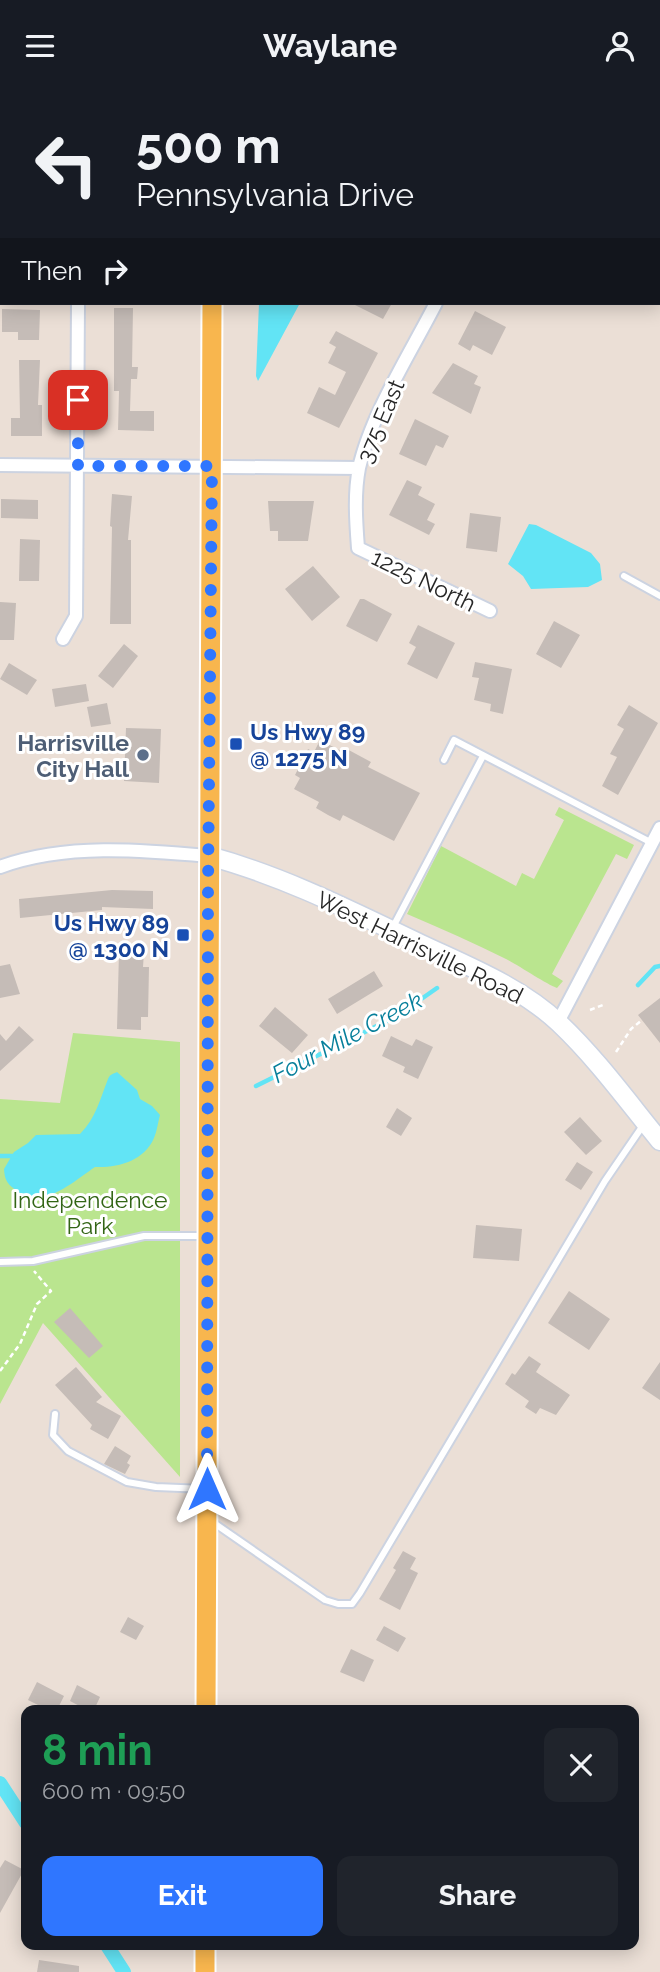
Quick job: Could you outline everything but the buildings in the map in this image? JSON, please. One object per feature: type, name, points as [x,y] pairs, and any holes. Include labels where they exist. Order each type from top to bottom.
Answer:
[{"type":"main road","points":[[206,1705],[212,305]]},
{"type":"main road","name":"West Harrisville Road","points":[[209,856],[246,866],[316,894],[483,974],[526,998],[558,1022],[660,1141]]},
{"type":"main road","points":[[205,1950],[205,1972]]},
{"type":"street","points":[[63,639],[76,616],[78,305]]},
{"type":"street","name":"375 East","points":[[358,548],[355,508],[359,468],[383,406],[435,305]]},
{"type":"street","points":[[0,465],[359,468]]},
{"type":"street","name":"1225 North","points":[[358,548],[490,611]]},
{"type":"street","points":[[558,1022],[660,828]]},
{"type":"street","points":[[0,867],[69,852],[153,851],[209,856]]},
{"type":"lane","points":[[624,576],[660,596]]},
{"type":"lane","points":[[444,760],[454,740],[652,843]]},
{"type":"lane","points":[[392,930],[484,756]]},
{"type":"lane","points":[[207,1518],[325,1600],[352,1604],[605,1181],[645,1122]]},
{"type":"lane","points":[[0,1262],[33,1261],[144,1236],[208,1236]]},
{"type":"lane","points":[[55,1414],[53,1435],[68,1451],[116,1477],[127,1482],[156,1487],[207,1489]]},
{"type":"path","points":[[590,1010],[603,1005]]},
{"type":"path","points":[[616,1052],[642,1020]]},
{"type":"path","points":[[0,1371],[20,1343],[37,1304],[51,1291],[34,1271],[23,1271]]},
{"type":"green space","points":[[559,807],[634,845],[627,859],[616,854],[552,974],[563,981],[557,988],[506,959],[407,914],[441,846],[516,886],[522,873],[534,879],[564,820],[555,815]]},
{"type":"green space","name":"Independence Park","points":[[73,1033],[180,1042],[180,1477],[43,1323],[0,1404],[0,1099],[60,1103]]},
{"type":"water","points":[[259,305],[299,305],[258,381]]},
{"type":"water","points":[[529,524],[591,553],[600,564],[602,580],[588,587],[531,589],[523,576],[508,564]]},
{"type":"water","points":[[117,1072],[137,1090],[140,1099],[160,1115],[150,1146],[137,1158],[113,1166],[95,1167],[68,1186],[47,1196],[27,1196],[11,1186],[6,1180],[4,1169],[14,1152],[36,1135],[80,1134],[94,1115],[109,1077]]},
{"type":"waterway","name":"Four Mile Creek","points":[[638,985],[655,967],[660,966]]},
{"type":"waterway","name":"Four Mile Creek","points":[[256,1086],[397,1016],[437,988]]},
{"type":"waterway","name":"Four Mile Creek","points":[[0,1156],[17,1156]]},
{"type":"waterway","points":[[0,1783],[21,1815]]},
{"type":"waterway","points":[[110,1950],[124,1972]]},
{"type":"place","name":"Us Hwy 89 @ 1275 N","points":[[236,744]]},
{"type":"place","name":"Harrisville City Hall","points":[[143,755]]},
{"type":"place","name":"Us Hwy 89 @ 1300 N","points":[[183,935]]},
{"type":"route","points":[[78,400],[78,466],[212,466],[207,1489]]}]
